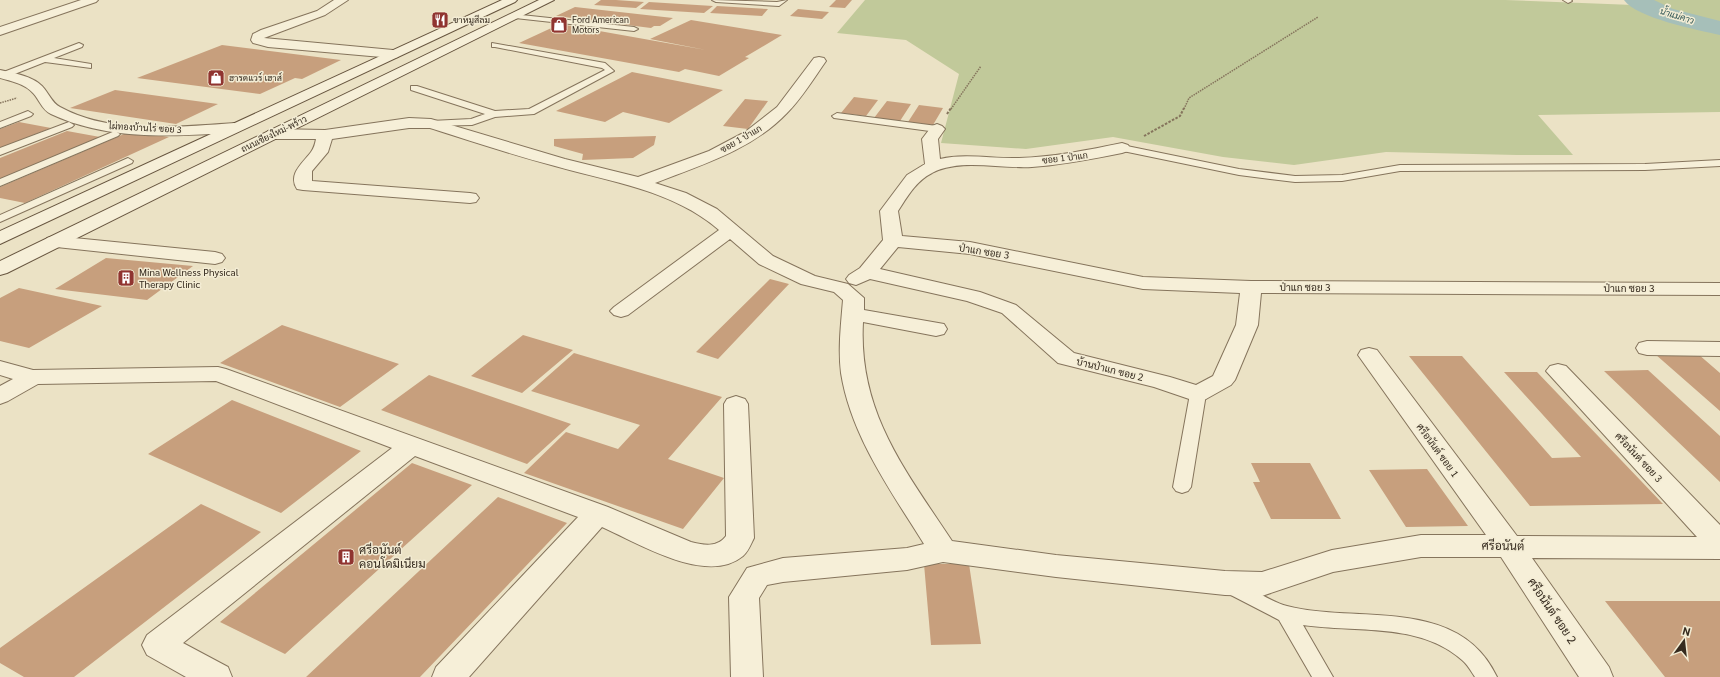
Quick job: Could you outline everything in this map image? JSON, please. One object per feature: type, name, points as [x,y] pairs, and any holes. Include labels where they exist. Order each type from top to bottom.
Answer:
[{"type":"street","points":[[2,30],[92,0]]},
{"type":"street","points":[[342,0],[321,13],[266,33],[257,37],[257,40],[268,43],[393,54]]},
{"type":"street","points":[[0,238],[511,0]]},
{"type":"street","name":"ถนนเชียงใหม่-พร้าว","points":[[0,269],[548,0]]},
{"type":"street","name":"ซอย 1 ป่าแก","points":[[638,183],[714,154],[746,138],[768,123],[782,110],[819,61]]},
{"type":"street","name":"ไผ่ทองบ้านไร่ ซอย 3","points":[[1,75],[31,84],[39,91],[52,109],[70,117],[95,124],[164,131],[234,128]]},
{"type":"street","points":[[234,128],[273,134],[325,135],[409,123],[431,124],[561,163],[622,177],[680,197],[711,213],[766,260],[808,280],[841,288],[854,298],[850,339],[855,383],[870,429],[943,552]]},
{"type":"street","points":[[841,288],[867,272],[893,241],[889,211],[915,176],[933,166],[930,139],[937,129]]},
{"type":"street","points":[[325,135],[320,152],[304,170],[303,185],[470,198]]},
{"type":"street","name":"ซอย 1 ป่าแก","points":[[933,166],[959,162],[1020,162],[1057,160],[1122,148]]},
{"type":"street","points":[[621,311],[731,230]]},
{"type":"street","name":"ป่าแก ซอย 3","points":[[893,241],[970,248],[1143,283],[1251,286],[1720,289]]},
{"type":"street","points":[[54,242],[215,258]]},
{"type":"street","name":"บ้านป่าแก ซอย 2","points":[[867,272],[973,296],[1009,309],[1066,358],[1162,382],[1198,394]]},
{"type":"street","points":[[1198,394],[1223,380],[1248,325],[1251,286]]},
{"type":"street","points":[[853,314],[936,329]]},
{"type":"street","points":[[1647,348],[1719,349]]},
{"type":"street","name":"ศรีอนันต์ ซอย 1","points":[[1369,355],[1508,545]]},
{"type":"street","points":[[0,368],[33,377],[218,374],[598,514],[685,552],[702,556],[720,555],[733,548],[740,538],[736,404]]},
{"type":"street","name":"ศรีอนันต์ ซอย 3","points":[[1558,371],[1720,543]]},
{"type":"street","points":[[0,396],[33,377]]},
{"type":"street","points":[[216,677],[158,645],[411,446]]},
{"type":"street","points":[[448,677],[598,514]]},
{"type":"street","name":"ศรีอนันต์","points":[[747,677],[744,597],[757,576],[783,570],[907,559],[943,552],[1056,566],[1225,583],[1262,584],[1332,561],[1421,546],[1508,545],[1720,548]]},
{"type":"street","name":"ศรีอนันต์ ซอย 2","points":[[1508,545],[1597,677]]},
{"type":"lane","points":[[716,0],[779,4],[783,0]]},
{"type":"lane","points":[[515,16],[634,29]]},
{"type":"lane","points":[[1,75],[79,45]]},
{"type":"lane","points":[[431,124],[472,122],[494,114],[531,112],[610,71],[605,66],[495,45]]},
{"type":"lane","points":[[44,59],[88,66]]},
{"type":"lane","points":[[414,88],[494,114]]},
{"type":"lane","points":[[0,125],[28,114]]},
{"type":"lane","points":[[838,116],[937,129]]},
{"type":"lane","points":[[0,152],[69,125]]},
{"type":"lane","points":[[0,184],[115,134]]},
{"type":"lane","points":[[1122,148],[1240,172],[1295,178],[1342,178],[1400,168],[1645,167],[1720,163]]},
{"type":"lane","points":[[0,220],[6,213],[128,161]]},
{"type":"lane","points":[[6,213],[39,220]]},
{"type":"lane","points":[[1182,487],[1198,394]]},
{"type":"lane","points":[[1225,583],[1286,614],[1422,628],[1452,640],[1479,663],[1487,677]]},
{"type":"lane","points":[[1286,614],[1310,652],[1323,677]]},
{"type":"path","points":[[1122,148],[1180,116],[1189,98],[1318,18]]},
{"type":"path","points":[[937,129],[981,66]]},
{"type":"green space","points":[[865,0],[1505,0],[1659,6],[1652,0],[1720,0],[1720,112],[1538,115],[1573,155],[1386,152],[1294,165],[1223,157],[1113,137],[1026,149],[941,143],[959,74],[906,40],[837,33]]},
{"type":"building","points":[[601,0],[644,2],[636,8],[594,5]]},
{"type":"building","points":[[836,0],[852,0],[845,8],[829,7]]},
{"type":"building","points":[[649,2],[713,6],[704,13],[640,9]]},
{"type":"building","points":[[717,6],[768,9],[762,16],[710,13]]},
{"type":"building","points":[[575,7],[673,18],[660,26],[654,26],[651,28],[556,16]]},
{"type":"building","points":[[798,9],[829,12],[822,19],[790,16]]},
{"type":"building","points":[[691,20],[782,35],[745,57],[749,58],[719,76],[685,69],[679,72],[519,43],[560,24],[706,50],[650,39]]},
{"type":"building","points":[[222,45],[341,60],[302,79],[295,78],[260,94],[137,78]]},
{"type":"building","points":[[632,72],[723,90],[669,123],[623,112],[605,122],[556,111]]},
{"type":"building","points":[[115,90],[218,104],[176,124],[70,108]]},
{"type":"building","points":[[854,97],[878,100],[866,116],[841,113]]},
{"type":"building","points":[[745,99],[768,101],[748,129],[723,126]]},
{"type":"building","points":[[887,101],[911,104],[900,121],[874,118]]},
{"type":"building","points":[[919,105],[943,108],[933,125],[908,122]]},
{"type":"building","points":[[19,122],[51,128],[0,148],[0,129]]},
{"type":"building","points":[[67,131],[100,137],[0,179],[0,158]]},
{"type":"building","points":[[131,131],[169,137],[25,203],[0,198],[0,187]]},
{"type":"building","points":[[656,136],[654,145],[633,158],[582,160],[583,154],[554,146],[554,139]]},
{"type":"building","name":"Mina Wellness Physical Therapy Clinic","points":[[106,258],[193,266],[147,300],[55,289]]},
{"type":"building","points":[[770,279],[789,284],[718,359],[696,352]]},
{"type":"building","points":[[19,288],[102,306],[29,348],[0,341],[0,298]]},
{"type":"building","points":[[282,325],[399,364],[340,407],[220,363]]},
{"type":"building","points":[[523,335],[573,350],[522,393],[471,376]]},
{"type":"building","points":[[574,353],[722,397],[668,459],[724,478],[683,529],[524,473],[566,432],[618,449],[640,425],[531,391]]},
{"type":"building","points":[[1655,354],[1698,354],[1720,373],[1720,411]]},
{"type":"building","points":[[1409,356],[1462,356],[1552,458],[1581,457],[1504,372],[1537,372],[1663,504],[1530,506]]},
{"type":"building","points":[[1648,370],[1720,436],[1720,482],[1604,371]]},
{"type":"building","points":[[429,375],[571,424],[527,464],[381,410]]},
{"type":"building","points":[[232,400],[361,451],[281,513],[148,454]]},
{"type":"building","name":"ศรีอนันต์ คอนโดมิเนียม","points":[[412,463],[472,485],[285,654],[220,622]]},
{"type":"building","points":[[1251,463],[1310,463],[1341,519],[1271,519],[1253,482],[1260,482]]},
{"type":"building","points":[[1427,469],[1468,526],[1406,527],[1369,470]]},
{"type":"building","points":[[498,497],[567,523],[420,677],[306,677]]},
{"type":"building","points":[[201,504],[261,532],[74,677],[24,677],[0,663],[0,648]]},
{"type":"building","points":[[924,564],[969,564],[981,644],[931,645]]},
{"type":"building","points":[[1605,601],[1720,601],[1720,677],[1665,677]]},
{"type":"waterway","name":"น้ำแม่คาว","points":[[1635,0],[1665,14],[1720,28]]},
{"type":"place","name":"ขาหมูสีลม","points":[[440,20]]},
{"type":"place","name":"Ford American Motors","points":[[559,25]]},
{"type":"place","name":"ฮารดแวร์ เฮาส์","points":[[216,78]]},
{"type":"place","name":"Mina Wellness Physical Therapy Clinic","points":[[126,278]]},
{"type":"place","name":"ศรีอนันต์ คอนโดมิเนียม","points":[[346,557]]}]
